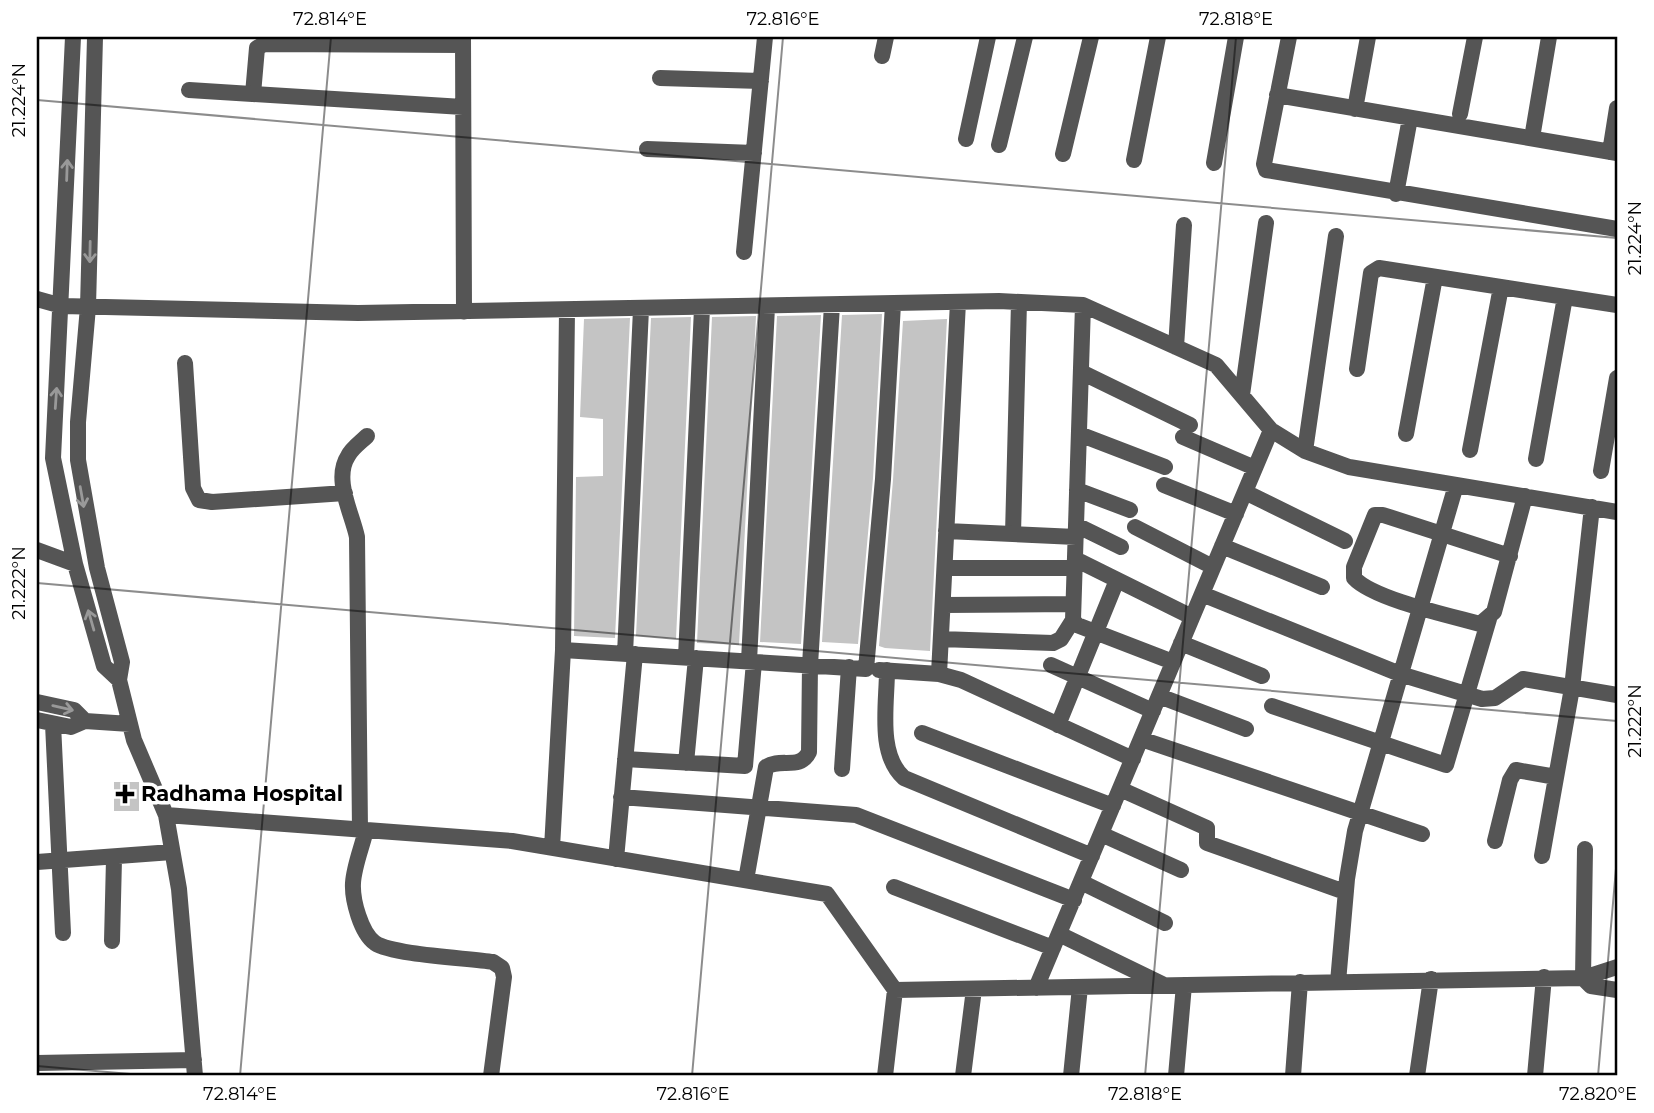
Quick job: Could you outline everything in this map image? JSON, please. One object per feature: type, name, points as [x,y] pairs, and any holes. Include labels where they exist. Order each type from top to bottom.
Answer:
[{"type":"street","points":[[72,37],[62,306],[53,458],[75,564],[104,666],[119,680]]},
{"type":"street","points":[[37,1063],[195,1068],[179,889],[166,815],[130,724],[119,680],[122,662],[97,568],[78,460],[78,422],[88,307],[95,37]]},
{"type":"street","points":[[744,252],[765,37]]},
{"type":"street","points":[[882,56],[886,37]]},
{"type":"street","points":[[966,139],[988,37]]},
{"type":"street","points":[[999,145],[1025,37]]},
{"type":"street","points":[[1063,154],[1091,37]]},
{"type":"street","points":[[1134,160],[1157,37]]},
{"type":"street","points":[[1214,163],[1236,37]]},
{"type":"street","points":[[1289,37],[1264,164],[1266,170],[1396,194],[1617,229]]},
{"type":"street","points":[[1355,108],[1368,37]]},
{"type":"street","points":[[1460,114],[1475,37]]},
{"type":"street","points":[[1532,138],[1549,37]]},
{"type":"street","points":[[253,93],[257,48],[264,44],[463,41],[464,312]]},
{"type":"street","points":[[660,78],[761,81]]},
{"type":"street","points":[[189,90],[463,107]]},
{"type":"street","points":[[1277,95],[1614,152],[1617,108]]},
{"type":"street","points":[[1396,194],[1410,118]]},
{"type":"street","points":[[647,149],[754,153]]},
{"type":"street","points":[[1242,395],[1266,223]]},
{"type":"street","points":[[1176,347],[1184,225]]},
{"type":"street","points":[[1305,451],[1336,236]]},
{"type":"street","points":[[1357,369],[1374,269],[1617,305]]},
{"type":"street","points":[[1406,434],[1435,277]]},
{"type":"street","points":[[1470,450],[1501,287]]},
{"type":"street","points":[[1536,458],[1565,297]]},
{"type":"street","points":[[37,299],[62,306],[358,313],[958,302],[1083,305],[1216,365],[1271,430],[1305,451],[1349,467],[1617,512]]},
{"type":"street","points":[[939,674],[958,302]]},
{"type":"street","points":[[1013,534],[1019,302]]},
{"type":"street","points":[[842,769],[883,479],[893,303]]},
{"type":"street","points":[[746,880],[766,767],[772,763],[799,763],[805,760],[809,752],[810,665],[832,305]]},
{"type":"street","points":[[941,639],[1053,643],[1061,639],[1073,612],[1083,305]]},
{"type":"street","points":[[625,759],[745,766],[767,307]]},
{"type":"street","points":[[686,763],[702,308]]},
{"type":"street","points":[[616,859],[625,759],[630,654],[641,309]]},
{"type":"street","points":[[552,848],[563,650],[567,310]]},
{"type":"street","points":[[185,363],[193,488],[199,500],[212,502],[345,493]]},
{"type":"street","points":[[1081,372],[1255,468]]},
{"type":"street","points":[[1601,471],[1617,378]]},
{"type":"street","points":[[1036,988],[1271,430]]},
{"type":"street","points":[[1079,433],[1165,467]]},
{"type":"street","points":[[368,436],[348,456],[343,471],[345,493],[357,537],[363,830],[355,873],[354,898],[369,938],[378,945],[493,962],[502,968],[504,977],[491,1076]]},
{"type":"street","points":[[1164,485],[1236,514]]},
{"type":"street","points":[[1338,982],[1345,892],[1360,814],[1444,534],[1456,485]]},
{"type":"street","points":[[1077,490],[1130,510]]},
{"type":"street","points":[[1245,492],[1345,541]]},
{"type":"street","points":[[1272,706],[1446,765],[1510,556],[1525,496]]},
{"type":"street","points":[[1542,856],[1572,688],[1592,507]]},
{"type":"street","points":[[1489,619],[1480,624],[1420,607],[1359,583],[1354,578],[1354,567],[1374,515],[1383,515],[1510,556]]},
{"type":"street","points":[[1135,527],[1213,567]]},
{"type":"street","points":[[946,531],[1013,534],[1076,531],[1121,547]]},
{"type":"street","points":[[1222,546],[1322,587]]},
{"type":"street","points":[[37,550],[75,564]]},
{"type":"street","points":[[944,568],[1075,563],[1117,580],[1192,617]]},
{"type":"street","points":[[1058,725],[1117,580]]},
{"type":"street","points":[[1202,594],[1400,674],[1468,695],[1495,698],[1523,679],[1617,695]]},
{"type":"street","points":[[943,605],[1073,612],[1096,632],[1173,662]]},
{"type":"street","points":[[1181,643],[1262,676]]},
{"type":"street","points":[[563,650],[939,674],[961,680],[1133,759]]},
{"type":"street","points":[[1051,665],[1156,704],[1246,729]]},
{"type":"street","points":[[887,670],[888,755],[904,778],[1092,856]]},
{"type":"street","points":[[37,702],[74,710],[85,721]]},
{"type":"street","points":[[63,933],[60,861],[45,722],[71,727],[85,721],[130,724]]},
{"type":"street","points":[[922,733],[1113,806]]},
{"type":"street","points":[[1141,739],[1422,834]]},
{"type":"street","points":[[1495,841],[1510,780],[1516,770],[1556,777]]},
{"type":"street","points":[[1120,789],[1206,827],[1207,843],[1345,892]]},
{"type":"street","points":[[621,797],[856,815],[1073,900]]},
{"type":"street","points":[[166,815],[512,841],[827,894],[895,990],[885,1076]]},
{"type":"street","points":[[1101,834],[1181,870]]},
{"type":"street","points":[[1585,849],[1583,978],[1591,986],[1617,990]]},
{"type":"street","points":[[37,862],[114,859],[172,852]]},
{"type":"street","points":[[112,941],[114,859]]},
{"type":"street","points":[[1081,882],[1165,923]]},
{"type":"street","points":[[894,887],[1056,941],[1164,985]]},
{"type":"street","points":[[895,990],[1583,978],[1617,967]]},
{"type":"street","points":[[1535,1076],[1544,977]]},
{"type":"street","points":[[1416,1076],[1431,979]]},
{"type":"street","points":[[1293,1076],[1300,982]]},
{"type":"street","points":[[1176,1076],[1184,985]]},
{"type":"street","points":[[1071,1076],[1080,987]]},
{"type":"street","points":[[963,1076],[974,989]]},
{"type":"building","points":[[882,314],[873,478],[858,644],[822,642],[842,315]]},
{"type":"building","points":[[821,315],[801,644],[760,642],[777,316]]},
{"type":"building","points":[[756,316],[739,645],[697,643],[712,317]]},
{"type":"building","points":[[691,317],[676,639],[636,636],[651,318]]},
{"type":"building","points":[[630,318],[615,638],[574,636],[576,477],[603,476],[603,419],[580,417],[584,319]]},
{"type":"building","points":[[947,319],[930,651],[885,648],[879,646],[903,321]]},
{"type":"building","points":[[114,782],[139,782],[139,811],[114,811]]},
{"type":"place","name":"Radhama Hospital","points":[[125,794]]}]
